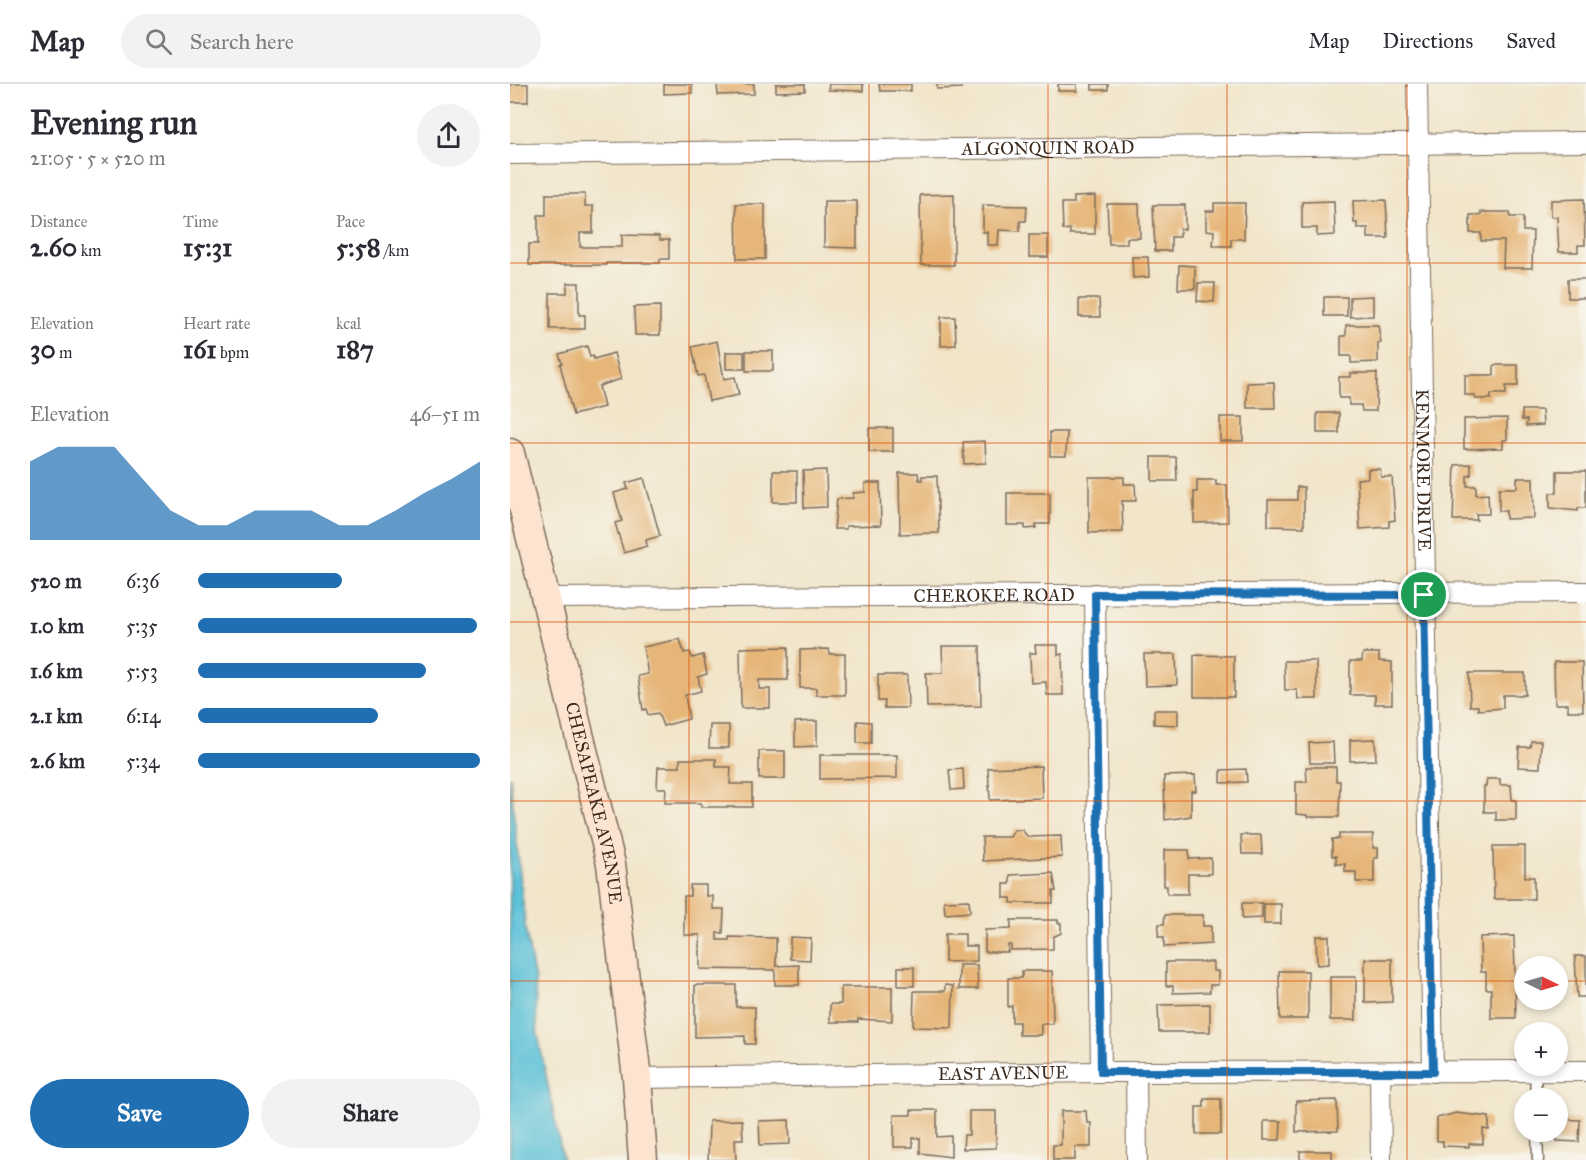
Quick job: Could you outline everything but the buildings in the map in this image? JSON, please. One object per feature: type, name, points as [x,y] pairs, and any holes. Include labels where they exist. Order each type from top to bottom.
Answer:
[{"type":"main road","name":"CHESAPEAKE AVENUE","points":[[510,453],[611,864],[637,1078],[643,1160]]},
{"type":"street","name":"KENMORE DRIVE","points":[[1417,84],[1433,1072]]},
{"type":"street","name":"ALGONQUIN ROAD","points":[[510,154],[1586,142]]},
{"type":"street","name":"CHEROKEE ROAD","points":[[547,598],[1095,594],[1424,595],[1586,592]]},
{"type":"street","points":[[1095,594],[1101,1072]]},
{"type":"street","name":"EAST AVENUE","points":[[637,1078],[1101,1072],[1514,1071]]},
{"type":"street","name":"EAST AVENUE","points":[[1568,1071],[1586,1071]]},
{"type":"street","points":[[1380,1072],[1381,1160]]},
{"type":"street","points":[[1136,1073],[1137,1160]]},
{"type":"lane","points":[[1537,1142],[1538,1160]]},
{"type":"water","points":[[510,776],[526,933],[535,981],[537,1030],[563,1160],[510,1160]]},
{"type":"route","points":[[1095,594],[1424,595],[1433,1072],[1101,1072],[1095,594]]}]
